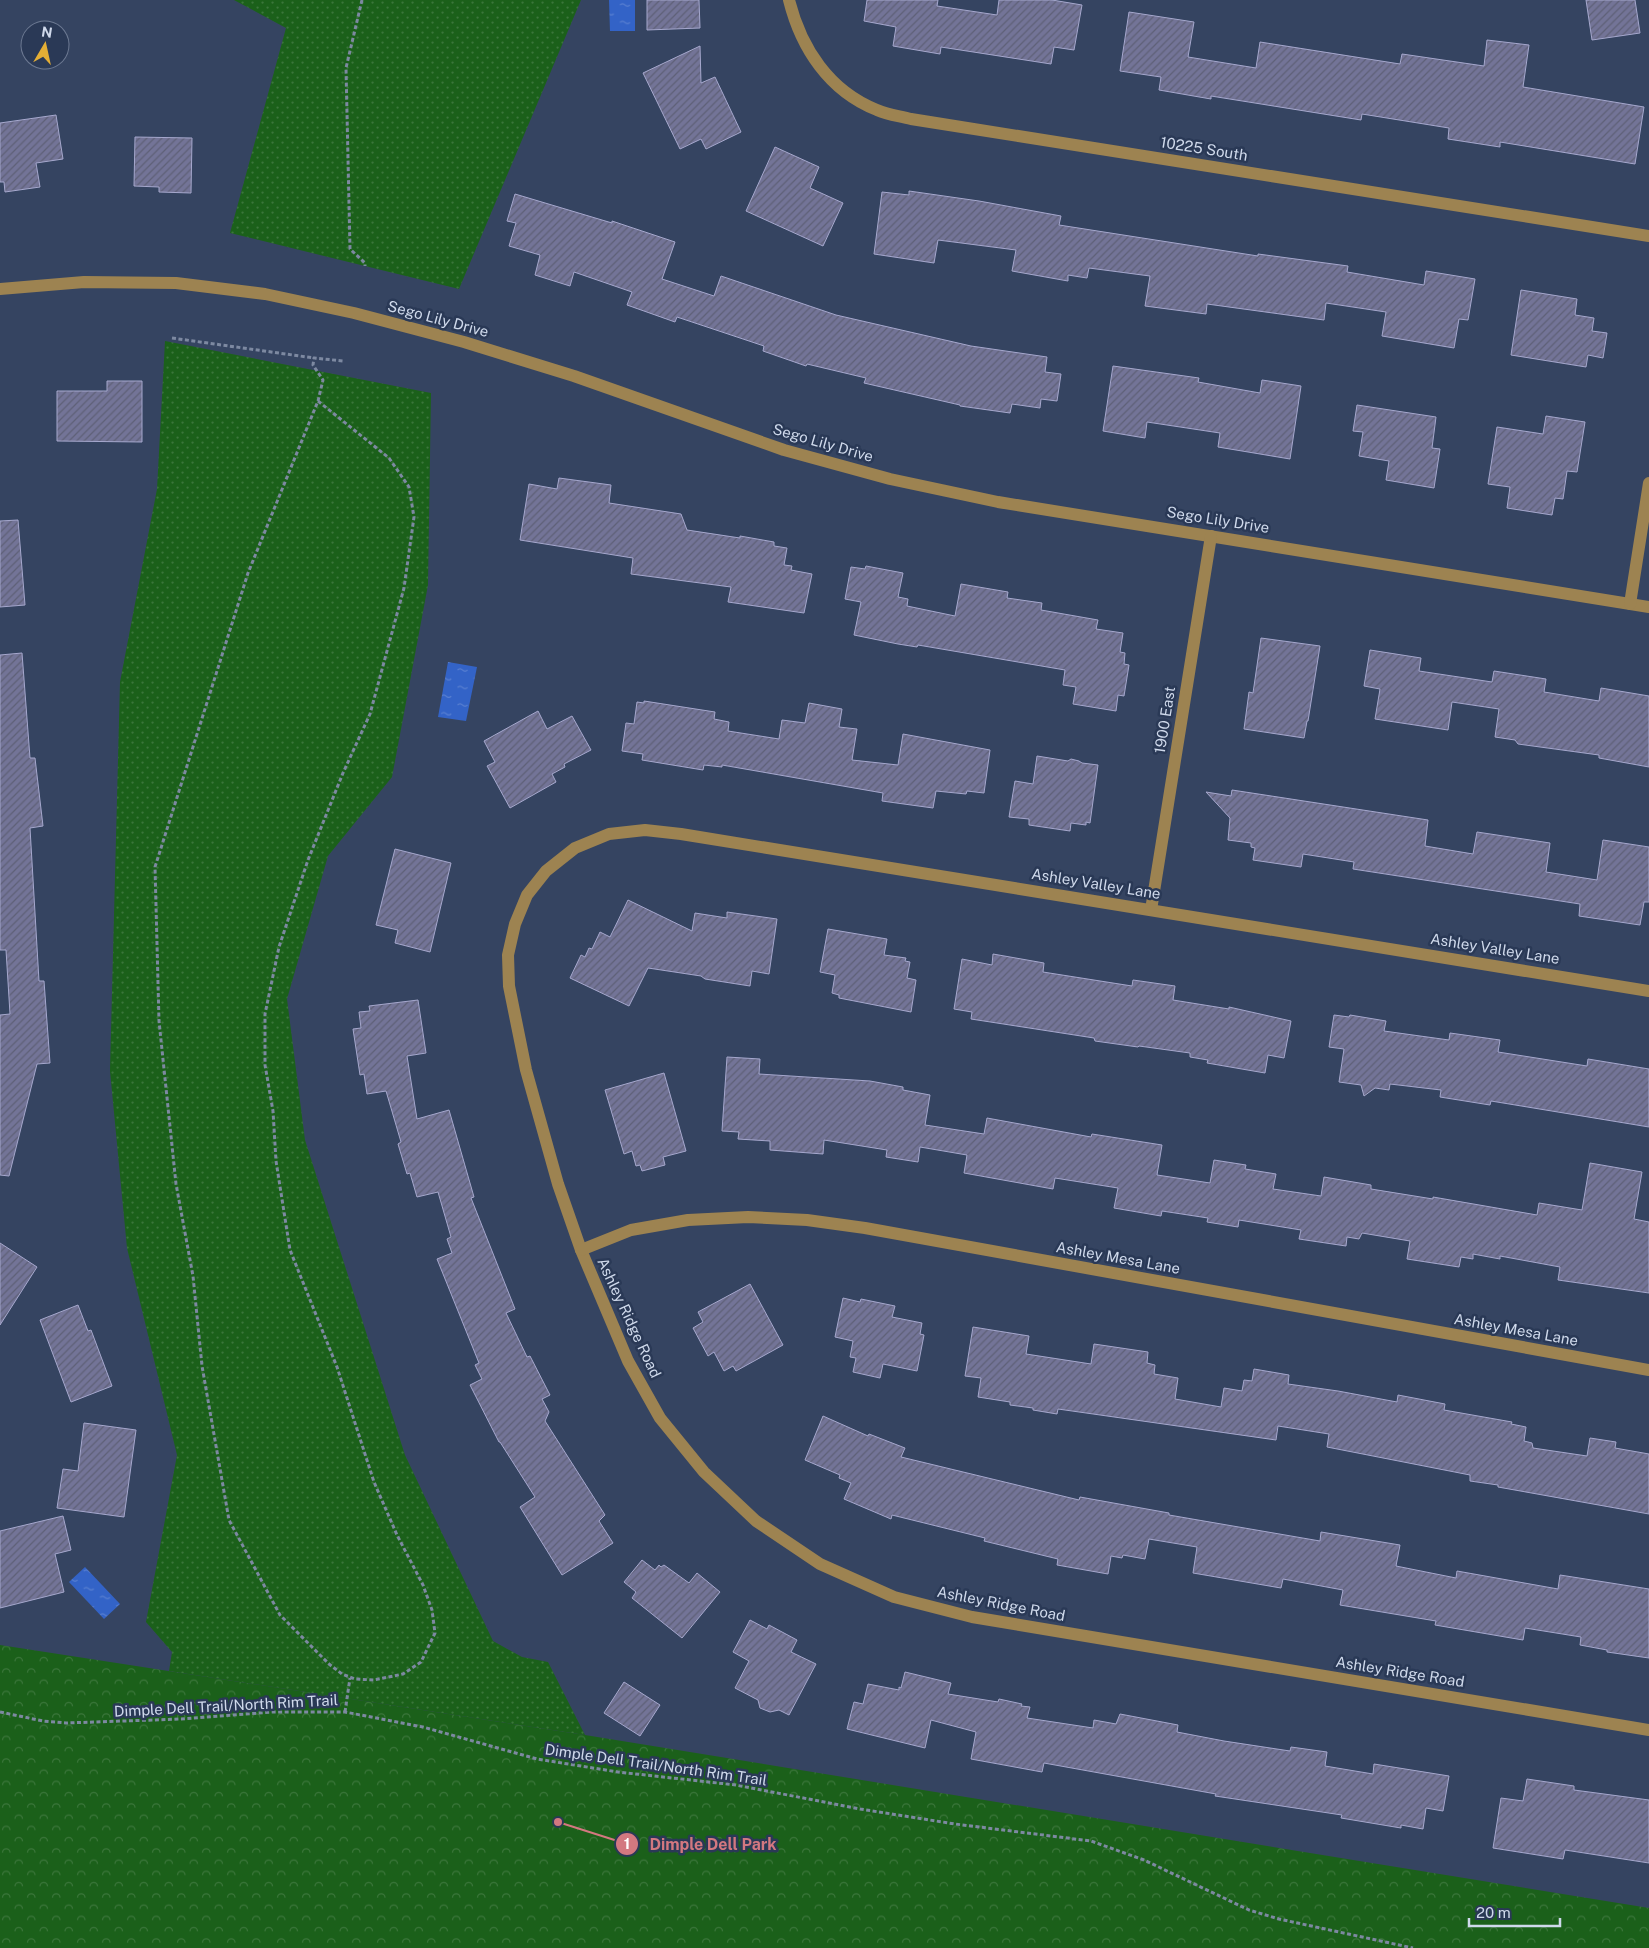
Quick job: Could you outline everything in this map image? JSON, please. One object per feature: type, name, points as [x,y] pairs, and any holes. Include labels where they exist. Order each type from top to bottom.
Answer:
[{"type":"street","name":"10225 South","points":[[790,0],[795,22],[807,49],[825,74],[848,95],[878,111],[911,119],[1649,236]]},
{"type":"street","name":"Sego Lily Drive","points":[[0,290],[84,282],[176,283],[265,294],[354,313],[464,342],[574,376],[784,450],[890,479],[998,502],[1649,607]]},
{"type":"street","points":[[1630,604],[1649,483]]},
{"type":"street","name":"1900 East","points":[[1151,910],[1211,536]]},
{"type":"street","name":"Ashley Valley Lane","points":[[546,871],[575,848],[609,834],[645,830],[681,834],[1649,991]]},
{"type":"street","name":"Ashley Ridge Road","points":[[546,871],[527,895],[515,924],[508,955],[509,986],[526,1070],[558,1184],[581,1250],[628,1361],[660,1418],[704,1472],[756,1521],[828,1568],[894,1597],[972,1617],[1649,1730]]},
{"type":"street","name":"Ashley Mesa Lane","points":[[581,1250],[631,1230],[688,1220],[748,1217],[807,1220],[865,1228],[1649,1370]]},
{"type":"path","points":[[362,0],[346,68],[350,249],[365,263],[365,266]]},
{"type":"path","points":[[172,338],[343,361]]},
{"type":"path","points":[[314,358],[313,365],[323,380],[318,401],[248,573],[155,867],[159,1021],[176,1184],[193,1276],[202,1366],[229,1520],[280,1615],[329,1664],[342,1674],[350,1678],[374,1680],[403,1674],[421,1662],[435,1633],[432,1610],[423,1585],[397,1535],[374,1482],[337,1367],[290,1250],[276,1161],[274,1111],[265,1065],[264,1014],[279,947],[308,860],[343,773],[370,714],[404,588],[414,517],[410,487],[389,458],[318,401]]},
{"type":"path","points":[[344,1712],[350,1678]]},
{"type":"path","name":"Dimple Dell Trail/North Rim Trail","points":[[0,1712],[43,1721],[66,1723],[181,1719],[273,1712],[344,1712],[423,1727],[537,1759],[618,1772],[736,1785],[955,1824],[1091,1842],[1144,1860],[1249,1910],[1264,1915],[1305,1926],[1413,1948]]},
{"type":"green space","points":[[234,0],[581,0],[459,289],[230,233],[286,28]]},
{"type":"green space","points":[[165,341],[431,393],[428,585],[392,777],[328,856],[287,999],[305,1140],[405,1455],[493,1641],[522,1657],[548,1662],[585,1735],[169,1671],[172,1652],[146,1622],[177,1455],[127,1248],[110,1071],[120,682],[157,489]]},
{"type":"green space","points":[[0,1645],[585,1735],[1649,1908],[1649,1948],[0,1948]]},
{"type":"water","points":[[609,0],[635,0],[635,31],[610,31]]},
{"type":"water","points":[[448,662],[477,667],[466,721],[438,717]]},
{"type":"water","points":[[85,1567],[120,1604],[104,1619],[69,1582]]},
{"type":"building","points":[[647,0],[699,0],[700,28],[647,30]]},
{"type":"building","points":[[867,0],[938,0],[937,6],[997,15],[999,0],[1052,0],[1082,5],[1074,50],[1054,47],[1051,64],[941,47],[940,54],[893,46],[896,27],[864,21]]},
{"type":"building","points":[[1586,0],[1635,0],[1640,33],[1592,40]]},
{"type":"building","points":[[1129,12],[1194,22],[1188,57],[1256,68],[1260,42],[1400,64],[1402,54],[1484,66],[1487,40],[1529,45],[1523,87],[1644,107],[1635,164],[1500,142],[1500,147],[1448,139],[1449,128],[1362,114],[1361,120],[1211,96],[1211,99],[1159,90],[1161,77],[1120,71]]},
{"type":"building","points":[[700,46],[701,83],[715,77],[741,132],[706,149],[701,139],[680,149],[643,73]]},
{"type":"building","points":[[56,115],[63,159],[36,163],[40,187],[5,192],[4,182],[0,182],[0,123]]},
{"type":"building","points":[[135,137],[192,138],[191,193],[159,192],[159,187],[134,186]]},
{"type":"building","points":[[775,147],[819,167],[810,188],[843,203],[823,246],[746,211]]},
{"type":"building","points":[[909,191],[1061,216],[1059,225],[1258,256],[1258,254],[1348,266],[1347,272],[1424,285],[1426,271],[1475,279],[1468,320],[1459,319],[1454,348],[1382,336],[1386,312],[1326,303],[1324,320],[1207,304],[1206,314],[1145,306],[1150,276],[1089,268],[1087,278],[1068,275],[1068,281],[1012,271],[1016,250],[938,240],[934,263],[874,254],[882,192],[909,195]]},
{"type":"building","points":[[515,194],[612,223],[612,221],[675,242],[662,279],[714,296],[721,276],[836,315],[971,346],[1047,357],[1045,372],[1061,374],[1057,401],[1041,399],[1040,408],[1012,404],[1010,413],[960,406],[864,383],[866,378],[807,364],[806,366],[763,351],[764,346],[677,317],[675,322],[627,305],[632,292],[574,272],[570,286],[535,275],[540,255],[509,246],[516,223],[507,221]]},
{"type":"building","points":[[1521,290],[1577,299],[1575,315],[1594,318],[1592,331],[1607,333],[1603,358],[1588,355],[1586,367],[1511,355]]},
{"type":"building","points":[[1113,366],[1199,378],[1198,382],[1260,393],[1262,380],[1301,386],[1290,459],[1218,447],[1220,433],[1147,422],[1145,438],[1103,431]]},
{"type":"building","points":[[107,381],[142,381],[142,442],[57,441],[57,391],[107,391]]},
{"type":"building","points":[[1357,405],[1436,417],[1432,448],[1440,449],[1434,488],[1386,480],[1389,461],[1359,456],[1363,432],[1353,431]]},
{"type":"building","points":[[1546,416],[1585,422],[1577,472],[1567,471],[1563,499],[1555,498],[1552,515],[1507,508],[1510,487],[1488,484],[1497,427],[1543,434]]},
{"type":"building","points":[[559,478],[611,485],[609,503],[681,514],[687,530],[774,542],[774,546],[787,548],[784,565],[792,566],[791,570],[812,574],[804,613],[728,602],[731,587],[631,574],[633,558],[520,540],[529,484],[557,489]]},
{"type":"building","points":[[18,520],[25,605],[0,607],[0,521]]},
{"type":"building","points":[[866,566],[903,573],[898,597],[908,599],[907,606],[955,616],[961,584],[1008,592],[1007,598],[1042,603],[1041,610],[1098,620],[1096,629],[1123,633],[1120,652],[1125,653],[1124,664],[1129,665],[1124,696],[1118,695],[1116,711],[1073,704],[1076,687],[1063,685],[1065,670],[918,645],[917,647],[898,644],[854,635],[861,602],[845,599],[851,567],[865,569]]},
{"type":"building","points":[[1261,638],[1320,646],[1304,738],[1244,729],[1249,692],[1253,693]]},
{"type":"building","points":[[1370,650],[1421,658],[1419,671],[1492,682],[1494,671],[1546,679],[1544,692],[1599,701],[1601,688],[1649,696],[1649,767],[1599,758],[1599,755],[1518,744],[1515,740],[1495,737],[1499,709],[1452,702],[1448,730],[1375,719],[1380,689],[1364,686]]},
{"type":"building","points":[[22,653],[30,758],[35,758],[43,826],[30,828],[39,981],[44,981],[50,1063],[37,1064],[9,1176],[0,1175],[0,1015],[10,1014],[6,950],[0,950],[0,655]]},
{"type":"building","points":[[644,701],[715,712],[714,719],[729,722],[728,731],[779,739],[782,720],[805,723],[809,703],[842,709],[839,727],[857,729],[852,760],[898,765],[903,734],[990,750],[984,793],[967,791],[966,794],[936,791],[933,808],[882,801],[883,793],[722,765],[722,767],[704,765],[703,770],[642,760],[643,754],[622,751],[626,723],[634,724],[637,702],[644,703]]},
{"type":"building","points":[[538,711],[547,729],[572,716],[591,750],[564,764],[565,767],[552,774],[556,782],[510,808],[487,766],[495,762],[484,741]]},
{"type":"building","points":[[1037,756],[1068,761],[1071,759],[1082,763],[1098,765],[1090,823],[1086,822],[1086,825],[1071,823],[1070,831],[1029,825],[1029,819],[1009,817],[1015,781],[1033,784]]},
{"type":"building","points":[[1232,790],[1428,820],[1425,846],[1473,854],[1477,832],[1550,843],[1546,872],[1597,880],[1603,840],[1649,847],[1649,902],[1644,902],[1640,925],[1579,916],[1580,904],[1353,869],[1354,862],[1303,854],[1301,867],[1253,860],[1255,848],[1251,847],[1251,843],[1228,840],[1230,818],[1206,792],[1231,796]]},
{"type":"building","points":[[395,849],[451,863],[430,952],[395,943],[398,930],[376,925]]},
{"type":"building","points":[[628,900],[692,931],[695,913],[727,918],[727,912],[777,919],[769,974],[752,971],[750,986],[648,968],[629,1006],[570,978],[581,955],[585,957],[589,948],[592,949],[600,932],[610,937]]},
{"type":"building","points":[[828,929],[887,939],[884,955],[906,958],[905,961],[910,962],[907,978],[916,980],[911,1012],[839,998],[839,995],[832,993],[835,975],[820,972]]},
{"type":"building","points":[[993,954],[1044,963],[1043,972],[1132,986],[1133,980],[1175,986],[1173,1000],[1229,1009],[1229,1007],[1291,1021],[1284,1058],[1268,1055],[1265,1073],[1207,1063],[1208,1060],[1190,1057],[1190,1053],[1095,1041],[1094,1038],[971,1019],[972,1012],[954,1009],[962,959],[992,965]]},
{"type":"building","points":[[418,1000],[426,1053],[407,1056],[417,1119],[449,1110],[474,1197],[471,1198],[515,1309],[506,1313],[527,1357],[530,1356],[550,1395],[542,1399],[549,1412],[545,1421],[605,1515],[599,1521],[613,1543],[562,1575],[520,1507],[535,1497],[499,1442],[470,1385],[482,1379],[475,1365],[479,1363],[437,1259],[452,1253],[447,1239],[451,1237],[438,1192],[417,1197],[410,1173],[407,1174],[398,1144],[401,1142],[386,1091],[367,1094],[364,1074],[360,1075],[353,1029],[361,1028],[359,1012],[370,1011],[369,1006]]},
{"type":"building","points":[[1334,1015],[1349,1017],[1350,1015],[1386,1021],[1384,1031],[1449,1040],[1450,1033],[1500,1040],[1498,1052],[1587,1066],[1588,1059],[1649,1069],[1649,1127],[1491,1101],[1490,1105],[1440,1097],[1441,1090],[1390,1084],[1389,1090],[1375,1088],[1364,1096],[1361,1085],[1339,1082],[1344,1049],[1329,1047]]},
{"type":"building","points":[[727,1057],[760,1059],[759,1074],[870,1081],[903,1087],[903,1090],[930,1095],[925,1125],[984,1134],[987,1118],[1091,1137],[1092,1134],[1162,1145],[1157,1175],[1210,1183],[1214,1160],[1246,1165],[1245,1169],[1276,1174],[1273,1189],[1321,1196],[1324,1177],[1371,1185],[1371,1189],[1433,1199],[1433,1197],[1537,1215],[1539,1203],[1582,1210],[1590,1163],[1642,1172],[1634,1219],[1649,1222],[1649,1293],[1558,1280],[1560,1267],[1500,1256],[1500,1259],[1473,1254],[1473,1259],[1461,1257],[1459,1267],[1407,1259],[1410,1241],[1362,1233],[1359,1239],[1347,1237],[1346,1246],[1299,1239],[1301,1230],[1239,1220],[1238,1227],[1207,1222],[1208,1218],[1162,1211],[1161,1216],[1114,1208],[1118,1188],[1055,1178],[1053,1189],[964,1173],[967,1155],[920,1147],[918,1162],[886,1157],[887,1150],[824,1140],[823,1154],[770,1150],[770,1141],[738,1139],[739,1132],[722,1131]]},
{"type":"building","points":[[664,1073],[686,1151],[663,1157],[665,1165],[642,1171],[640,1165],[636,1166],[632,1151],[624,1154],[605,1090]]},
{"type":"building","points":[[0,1243],[37,1267],[0,1325]]},
{"type":"building","points":[[750,1284],[783,1345],[736,1371],[733,1366],[724,1371],[714,1352],[708,1356],[693,1328],[703,1322],[698,1312]]},
{"type":"building","points":[[843,1298],[860,1302],[861,1299],[895,1306],[892,1317],[922,1323],[920,1334],[924,1335],[917,1371],[883,1364],[880,1378],[853,1372],[856,1358],[850,1357],[853,1341],[835,1337]]},
{"type":"building","points":[[78,1305],[88,1331],[91,1330],[112,1386],[71,1402],[40,1320]]},
{"type":"building","points":[[973,1327],[1029,1336],[1026,1354],[1091,1364],[1094,1344],[1148,1352],[1147,1363],[1155,1365],[1154,1374],[1178,1378],[1175,1399],[1221,1407],[1224,1388],[1242,1391],[1244,1380],[1252,1381],[1254,1369],[1289,1375],[1288,1384],[1397,1402],[1398,1395],[1445,1404],[1444,1410],[1512,1422],[1511,1424],[1526,1427],[1524,1441],[1532,1443],[1533,1448],[1587,1456],[1590,1438],[1616,1442],[1615,1448],[1649,1454],[1649,1514],[1498,1487],[1498,1485],[1470,1481],[1470,1475],[1327,1447],[1329,1434],[1278,1426],[1276,1440],[1058,1409],[1057,1414],[1010,1405],[1010,1402],[978,1397],[981,1378],[965,1376]]},
{"type":"building","points":[[823,1416],[868,1436],[869,1434],[905,1448],[901,1457],[1079,1500],[1080,1497],[1169,1513],[1169,1515],[1320,1541],[1321,1532],[1400,1545],[1396,1566],[1456,1578],[1457,1571],[1558,1589],[1560,1575],[1649,1589],[1649,1658],[1607,1652],[1607,1650],[1580,1645],[1581,1637],[1525,1628],[1523,1640],[1435,1625],[1436,1621],[1340,1605],[1343,1590],[1283,1579],[1281,1588],[1193,1573],[1197,1547],[1149,1539],[1145,1559],[1123,1555],[1122,1558],[1111,1556],[1108,1574],[1057,1565],[1058,1559],[984,1541],[985,1538],[892,1515],[891,1519],[844,1499],[851,1483],[839,1478],[840,1475],[805,1460]]},
{"type":"building","points":[[84,1423],[136,1430],[124,1517],[57,1508],[63,1469],[78,1471]]},
{"type":"building","points":[[63,1516],[71,1550],[55,1554],[64,1592],[0,1608],[0,1531]]},
{"type":"building","points":[[642,1560],[655,1570],[659,1565],[661,1567],[664,1565],[689,1583],[697,1573],[720,1592],[682,1638],[632,1598],[636,1592],[624,1582]]},
{"type":"building","points":[[750,1620],[767,1629],[769,1625],[797,1640],[791,1652],[816,1664],[789,1715],[779,1710],[770,1712],[760,1708],[758,1700],[735,1688],[749,1661],[733,1652]]},
{"type":"building","points":[[905,1672],[951,1683],[948,1694],[998,1702],[999,1699],[1030,1707],[1027,1718],[1093,1728],[1094,1720],[1116,1724],[1120,1714],[1178,1725],[1177,1732],[1224,1741],[1290,1751],[1291,1747],[1327,1752],[1325,1766],[1373,1774],[1374,1764],[1449,1776],[1443,1811],[1426,1808],[1423,1829],[1401,1825],[1401,1828],[1341,1818],[1342,1815],[1215,1796],[1216,1794],[1044,1763],[1042,1772],[971,1759],[976,1732],[931,1720],[925,1748],[847,1729],[854,1702],[863,1704],[868,1684],[899,1690]]},
{"type":"building","points":[[624,1682],[660,1705],[640,1736],[604,1713]]},
{"type":"building","points":[[1527,1779],[1574,1786],[1574,1790],[1649,1800],[1649,1863],[1565,1850],[1563,1859],[1493,1848],[1501,1798],[1523,1801]]},
{"type":"place","name":"Dimple Dell Park","points":[[558,1822]]}]
